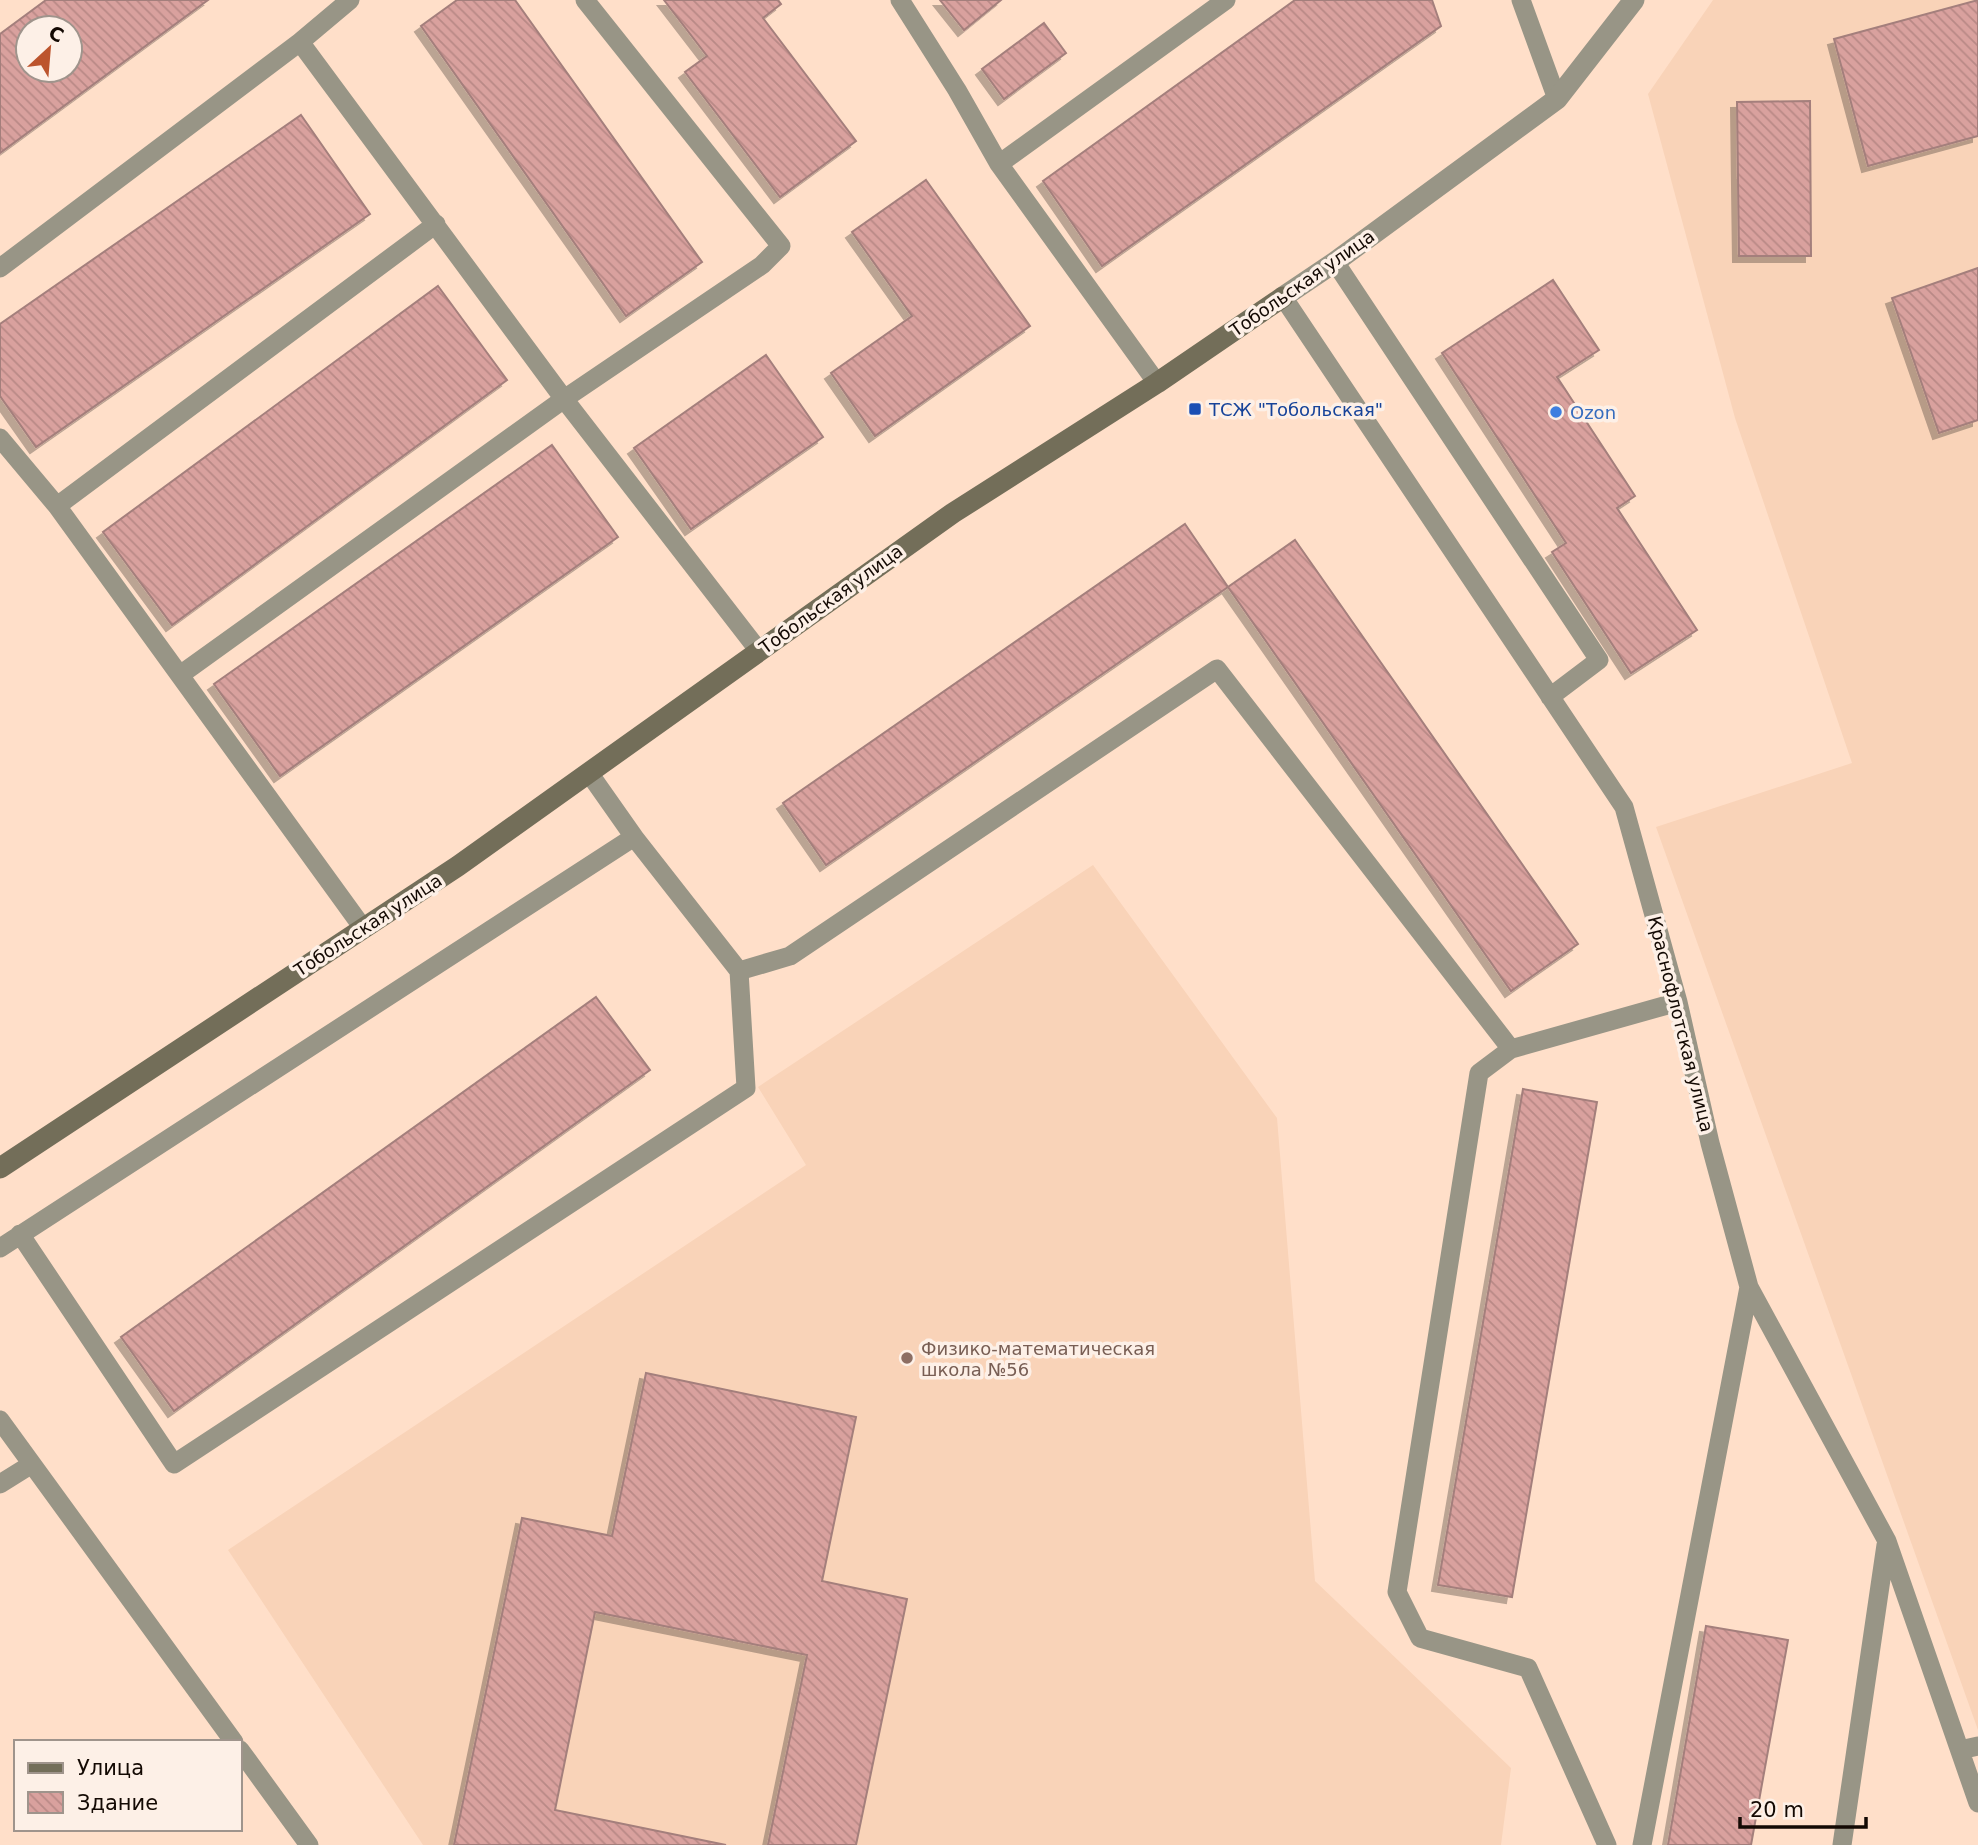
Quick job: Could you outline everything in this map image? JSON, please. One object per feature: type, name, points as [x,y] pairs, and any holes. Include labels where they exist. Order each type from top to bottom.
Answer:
[{"type":"street","name":"Тобольская улица","points":[[0,1168],[458,866],[953,513],[1157,383],[1335,262],[1557,99],[1634,0]]},
{"type":"lane","points":[[0,268],[300,42],[350,0]]},
{"type":"lane","points":[[180,675],[564,399],[762,265],[781,246],[585,0]]},
{"type":"lane","points":[[900,0],[957,90],[999,164],[1157,383]]},
{"type":"lane","points":[[999,164],[1226,0]]},
{"type":"lane","points":[[1521,0],[1557,99]]},
{"type":"lane","points":[[300,42],[564,399],[759,651]]},
{"type":"lane","points":[[57,506],[436,224]]},
{"type":"lane","points":[[1335,262],[1599,660],[1550,697]]},
{"type":"lane","name":"Краснофлотская улица","points":[[1283,297],[1624,807],[1678,1002],[1710,1143],[1749,1287],[1887,1542],[1969,1748],[1978,1803]]},
{"type":"lane","points":[[0,438],[57,506],[363,928]]},
{"type":"lane","points":[[738,971],[790,956],[1217,669],[1511,1049]]},
{"type":"lane","points":[[20,1234],[174,1464],[746,1088],[738,971],[589,773]]},
{"type":"lane","points":[[0,1248],[634,836]]},
{"type":"lane","points":[[1607,1845],[1528,1668],[1420,1638],[1397,1592],[1479,1073],[1511,1049],[1678,1002]]},
{"type":"lane","points":[[1642,1845],[1749,1287]]},
{"type":"lane","points":[[0,1420],[233,1740]]},
{"type":"lane","points":[[0,1484],[32,1464]]},
{"type":"lane","points":[[1842,1845],[1887,1542]]},
{"type":"lane","points":[[242,1753],[309,1845]]},
{"type":"shaded area","points":[[1713,0],[1978,0],[1978,1730],[1656,827],[1852,763],[1735,418],[1648,94]]},
{"type":"shaded area","name":"Физико-математическая школа №56","points":[[1093,865],[1277,1118],[1315,1581],[1511,1768],[1501,1845],[423,1845],[228,1550],[806,1165],[758,1087]]},
{"type":"building","points":[[46,0],[208,0],[0,153],[0,34],[14,24],[14,84],[84,84],[84,14],[27,14]]},
{"type":"building","points":[[457,0],[515,0],[702,262],[626,316],[421,26]]},
{"type":"building","points":[[664,0],[778,0],[781,4],[763,18],[856,141],[780,197],[685,72],[707,56]]},
{"type":"building","points":[[940,0],[1001,0],[964,30]]},
{"type":"building","points":[[1295,0],[1432,0],[1441,26],[1102,266],[1043,181]]},
{"type":"building","points":[[1978,0],[1978,136],[1868,166],[1834,39]]},
{"type":"building","points":[[1044,23],[1066,53],[1004,99],[982,69]]},
{"type":"building","points":[[1810,101],[1811,256],[1739,256],[1737,102]]},
{"type":"building","points":[[301,115],[370,214],[36,447],[0,396],[0,324]]},
{"type":"building","points":[[926,180],[1030,326],[875,436],[831,373],[912,316],[852,232]]},
{"type":"building","points":[[1978,268],[1978,420],[1939,433],[1892,298]]},
{"type":"building","points":[[1553,280],[1599,350],[1557,377],[1635,496],[1617,508],[1697,630],[1631,673],[1552,552],[1566,543],[1442,353]]},
{"type":"building","points":[[438,286],[507,380],[172,625],[103,532]]},
{"type":"building","points":[[766,355],[823,437],[691,529],[634,448]]},
{"type":"building","points":[[552,445],[618,537],[280,776],[214,684]]},
{"type":"building","points":[[1185,524],[1228,587],[826,865],[783,803]]},
{"type":"building","points":[[1295,540],[1578,944],[1511,991],[1228,587]]},
{"type":"building","points":[[596,997],[650,1070],[174,1411],[121,1337]]},
{"type":"building","points":[[1523,1089],[1597,1102],[1512,1597],[1438,1585]]},
{"type":"building","points":[[646,1373],[856,1417],[822,1581],[907,1599],[856,1845],[768,1845],[807,1655],[595,1612],[555,1810],[726,1845],[454,1845],[522,1518],[612,1536]]},
{"type":"building","points":[[1706,1626],[1788,1640],[1751,1845],[1668,1845]]},
{"type":"place","name":"ТСЖ \"Тобольская\"","points":[[1195,409]]},
{"type":"place","name":"Ozon","points":[[1556,412]]},
{"type":"place","name":"Физико-математическая школа №56","points":[[907,1358]]}]
